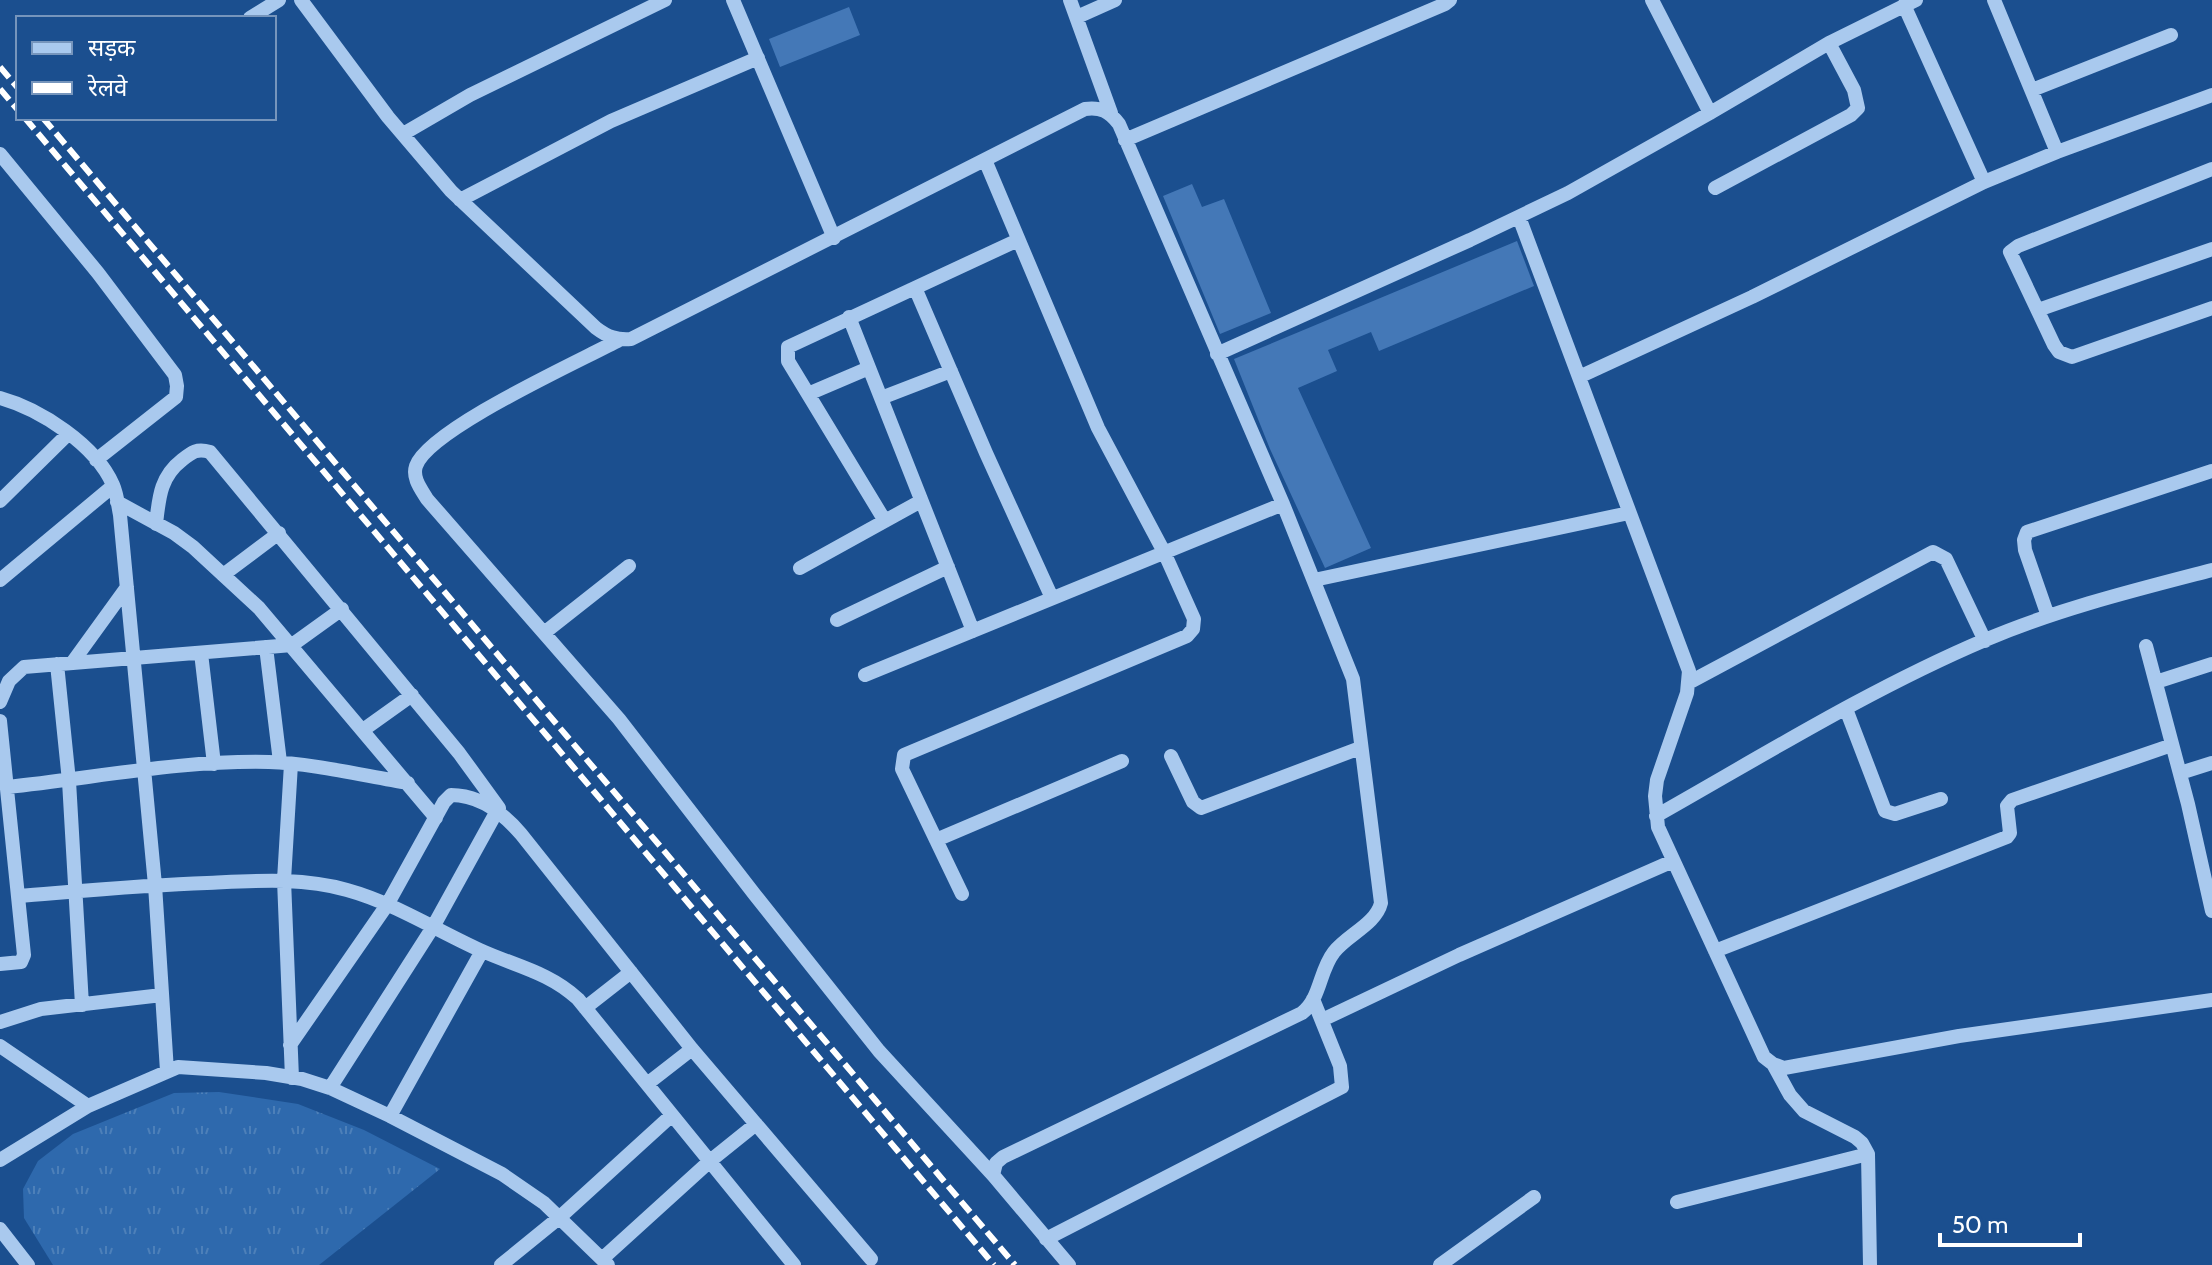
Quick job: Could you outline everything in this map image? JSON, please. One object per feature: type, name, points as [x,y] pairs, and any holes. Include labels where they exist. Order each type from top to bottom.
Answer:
[{"type":"street","points":[[253,16],[279,0]]},
{"type":"street","points":[[301,0],[403,134],[460,200],[596,328],[619,340],[631,339],[1085,109],[1099,107],[1111,113]]},
{"type":"street","points":[[403,134],[470,95],[665,0]]},
{"type":"street","points":[[733,0],[834,238]]},
{"type":"street","points":[[993,1175],[996,1163],[1003,1157],[1302,1013],[1313,999],[1329,958],[1347,936],[1374,918],[1381,903],[1353,679],[1283,504],[1111,113],[1070,0]]},
{"type":"street","points":[[1077,17],[1115,0]]},
{"type":"street","points":[[1125,140],[1450,0]]},
{"type":"street","points":[[1652,0],[1710,113]]},
{"type":"street","points":[[1994,0],[2057,152]]},
{"type":"street","points":[[1217,354],[1568,193],[1829,43],[1910,3],[1984,182]]},
{"type":"street","points":[[2032,90],[2171,35]]},
{"type":"street","points":[[1715,188],[1851,115],[1858,108],[1854,90],[1829,43]]},
{"type":"street","points":[[460,200],[611,121],[758,58]]},
{"type":"street","points":[[1581,376],[1752,297],[1984,182],[2212,95]]},
{"type":"street","points":[[0,154],[116,295],[175,375],[176,397],[96,460]]},
{"type":"street","points":[[962,894],[902,769],[904,755],[1187,636],[1193,629],[1194,619],[1164,552],[1098,428],[985,160]]},
{"type":"street","points":[[2212,169],[2010,252],[2059,352],[2072,357],[2212,308]]},
{"type":"street","points":[[1519,217],[1689,671],[1690,682],[1657,780],[1656,816],[1673,861],[1764,1057],[1784,1068],[1959,1036],[2212,1000]]},
{"type":"street","points":[[885,521],[788,361],[788,347],[1018,240]]},
{"type":"street","points":[[2038,310],[2212,249]]},
{"type":"street","points":[[916,290],[1052,598]]},
{"type":"street","points":[[849,317],[973,631]]},
{"type":"street","points":[[619,340],[455,429],[420,458],[415,469],[417,480],[427,499],[619,719],[879,1051],[993,1175],[1069,1265]]},
{"type":"street","points":[[808,394],[869,368]]},
{"type":"street","points":[[881,398],[951,371]]},
{"type":"street","points":[[0,398],[31,408],[68,434],[96,460],[113,486],[117,502],[145,770],[167,1071]]},
{"type":"street","points":[[0,501],[68,434]]},
{"type":"street","points":[[156,524],[160,491],[170,470],[193,451],[201,449],[210,452],[412,695],[502,814],[692,1049],[871,1259]]},
{"type":"street","points":[[2048,616],[2025,550],[2027,532],[2212,471]]},
{"type":"street","points":[[0,580],[113,486]]},
{"type":"street","points":[[800,568],[921,501]]},
{"type":"street","points":[[117,502],[193,547],[259,608],[436,818]]},
{"type":"street","points":[[865,675],[1283,504]]},
{"type":"street","points":[[1314,580],[1629,513]]},
{"type":"street","points":[[223,575],[279,533]]},
{"type":"street","points":[[1690,682],[1933,552],[1946,559],[1985,641]]},
{"type":"street","points":[[544,633],[629,566]]},
{"type":"street","points":[[837,620],[948,567]]},
{"type":"street","points":[[1656,816],[1883,688],[1985,641],[2048,616],[2212,570]]},
{"type":"street","points":[[82,1005],[73,891],[65,663],[127,587]]},
{"type":"street","points":[[0,702],[17,671],[32,665],[292,645],[342,609]]},
{"type":"street","points":[[2146,646],[2206,858],[2212,911]]},
{"type":"street","points":[[266,647],[285,763],[284,880],[292,1078]]},
{"type":"street","points":[[201,653],[214,764]]},
{"type":"street","points":[[2156,682],[2212,664]]},
{"type":"street","points":[[363,730],[412,695]]},
{"type":"street","points":[[1846,709],[1885,811],[1895,814],[1941,799]]},
{"type":"street","points":[[0,721],[24,955],[21,962],[0,964]]},
{"type":"street","points":[[1715,951],[2007,837],[2010,833],[2007,806],[2012,800],[2172,745]]},
{"type":"street","points":[[1171,756],[1193,802],[1201,808],[1360,748]]},
{"type":"street","points":[[936,840],[1122,761]]},
{"type":"street","points":[[7,787],[214,764],[285,763],[408,783]]},
{"type":"street","points":[[2180,773],[2212,763]]},
{"type":"street","points":[[290,1045],[387,905],[451,795],[470,798],[502,814]]},
{"type":"street","points":[[330,1088],[502,814]]},
{"type":"street","points":[[1322,1020],[1459,955],[1673,861]]},
{"type":"street","points":[[18,896],[155,885],[284,880],[344,889],[387,905],[482,951],[551,978],[566,988],[585,1008],[792,1264]]},
{"type":"street","points":[[390,1116],[482,951]]},
{"type":"street","points":[[585,1008],[631,972]]},
{"type":"street","points":[[0,1022],[23,1013],[162,995]]},
{"type":"street","points":[[1046,1239],[1342,1087],[1340,1066],[1313,999]]},
{"type":"street","points":[[0,1046],[88,1106]]},
{"type":"street","points":[[647,1084],[692,1049]]},
{"type":"street","points":[[1773,1064],[1790,1095],[1804,1111],[1855,1137],[1868,1154],[1870,1265]]},
{"type":"street","points":[[1,1157],[88,1106],[167,1071],[190,1067],[292,1078],[330,1088],[502,1174],[560,1217],[605,1262],[710,1161],[756,1124]]},
{"type":"street","points":[[501,1265],[560,1217],[672,1115]]},
{"type":"street","points":[[1677,1202],[1868,1154]]},
{"type":"street","points":[[1440,1265],[1534,1197]]},
{"type":"street","points":[[0,1229],[28,1265]]},
{"type":"green space","points":[[219,1092],[298,1104],[364,1130],[440,1169],[319,1265],[53,1265],[24,1218],[23,1189],[38,1161],[73,1134],[174,1093]]},
{"type":"building","points":[[849,7],[860,35],[780,67],[769,39]]},
{"type":"building","points":[[1192,184],[1202,207],[1224,199],[1271,313],[1220,334],[1163,196]]},
{"type":"building","points":[[1517,241],[1534,286],[1379,351],[1371,332],[1328,350],[1337,371],[1298,388],[1371,548],[1325,568],[1270,449],[1234,359]]},
{"type":"railway","points":[[0,67],[16,86]]},
{"type":"railway","points":[[0,89],[16,108]]},
{"type":"railway","points":[[27,120],[994,1265]]},
{"type":"railway","points":[[45,120],[1015,1265]]}]
